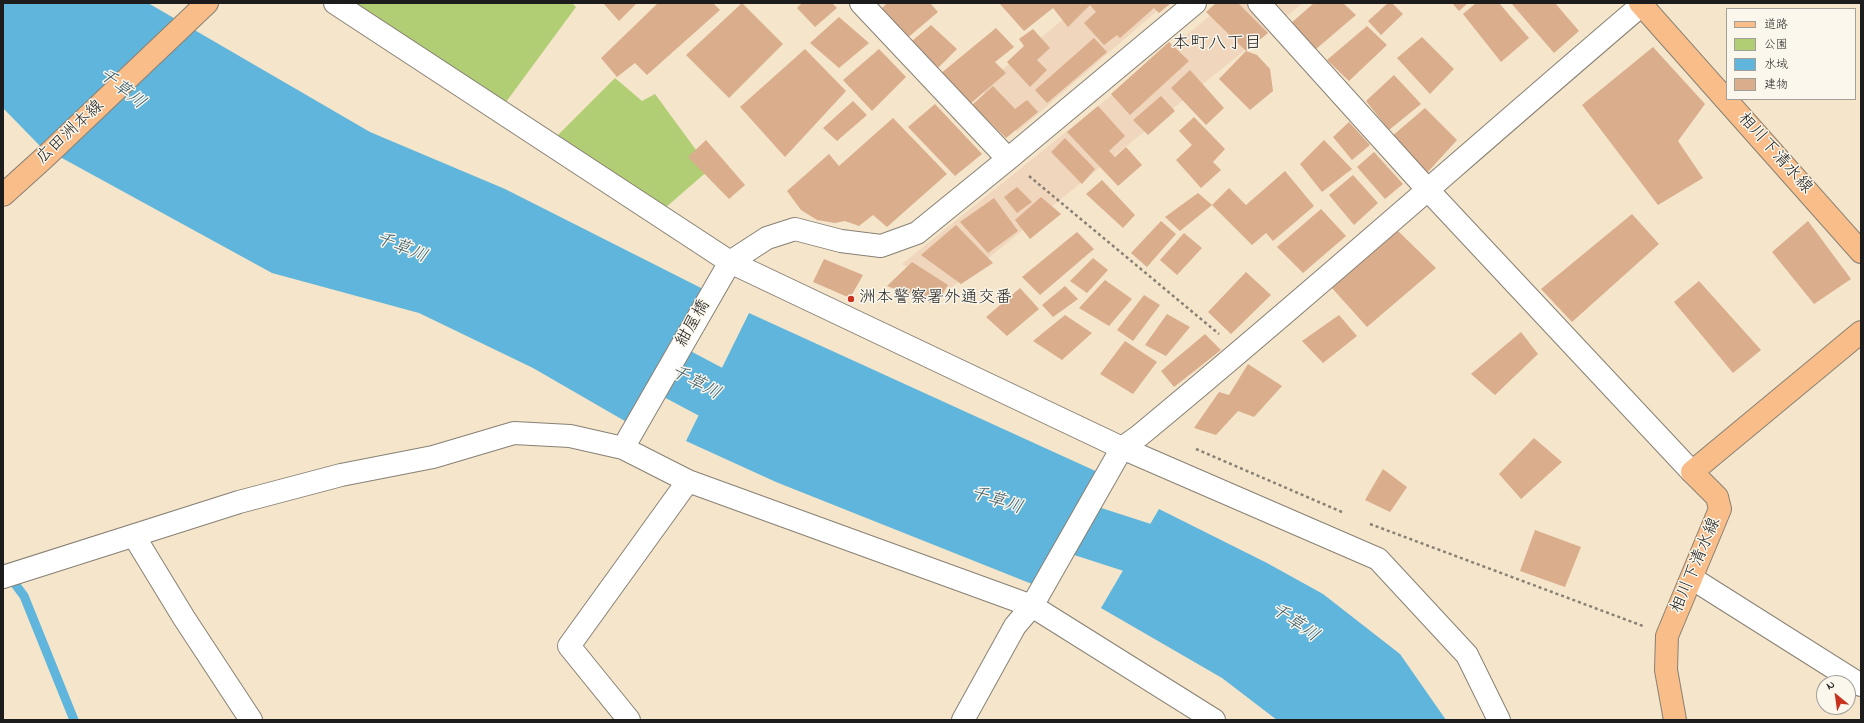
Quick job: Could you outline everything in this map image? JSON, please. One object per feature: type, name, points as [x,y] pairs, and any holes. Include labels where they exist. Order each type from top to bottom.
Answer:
[{"type":"main road","name":"相川下清水線","points":[[1642,4],[1726,99]]},
{"type":"main road","name":"広田洲本線","points":[[3,195],[44,158],[204,5]]},
{"type":"main road","name":"相川下清水線","points":[[1727,100],[1861,252]]},
{"type":"main road","points":[[1692,472],[1861,332]]},
{"type":"main road","name":"相川下清水線","points":[[1675,720],[1666,670],[1667,636],[1693,579],[1720,509],[1717,497],[1692,472]]},
{"type":"street","points":[[335,3],[730,262],[1122,448],[1378,559],[1467,655],[1499,720]]},
{"type":"street","points":[[861,3],[1008,159]]},
{"type":"street","points":[[730,262],[767,238],[795,229],[841,241],[882,246],[917,233],[1195,3]]},
{"type":"street","points":[[1259,3],[1427,189],[1692,472]]},
{"type":"street","points":[[963,720],[1015,626],[1032,606],[1122,448],[1240,352],[1642,4]]},
{"type":"street","name":"紺屋橋","points":[[623,448],[730,262]]},
{"type":"street","points":[[3,577],[239,502],[341,475],[434,457],[514,433],[570,436],[623,448],[688,481],[1032,606],[1207,718]]},
{"type":"street","points":[[629,720],[569,646],[688,481]]},
{"type":"street","points":[[134,536],[184,618],[251,720]]},
{"type":"street","points":[[1693,579],[1861,685]]},
{"type":"path","points":[[1008,159],[1240,352]]},
{"type":"path","points":[[1192,448],[1342,512]]},
{"type":"path","points":[[1364,522],[1667,636]]},
{"type":"shaded area","points":[[1083,3],[1166,3],[1017,132],[980,88]]},
{"type":"shaded area","points":[[1226,3],[1303,3],[950,289],[902,264]]},
{"type":"green space","points":[[353,3],[572,3],[576,7],[506,102]]},
{"type":"green space","points":[[615,78],[642,101],[655,94],[710,169],[665,208],[557,136]]},
{"type":"water","points":[[3,3],[148,3],[370,132],[505,189],[707,291],[630,424],[533,368],[419,313],[272,273],[40,146],[3,108]]},
{"type":"water","points":[[749,313],[1102,474],[1032,584],[776,482],[686,441]]},
{"type":"water","points":[[1159,509],[1267,563],[1323,594],[1400,654],[1446,720],[1277,720],[1222,678],[1101,608]]},
{"type":"building","points":[[603,3],[637,3],[619,21]]},
{"type":"building","points":[[658,3],[713,3],[720,10],[647,75],[635,63],[617,77],[601,58]]},
{"type":"building","points":[[742,3],[783,44],[729,98],[686,55]]},
{"type":"building","points":[[802,3],[832,3],[837,8],[815,27],[797,8]]},
{"type":"building","points":[[887,3],[930,3],[938,12],[905,40],[878,12]]},
{"type":"building","points":[[999,3],[1171,3],[1159,13],[1154,8],[1120,38],[1117,35],[1104,45],[1084,23],[1096,12],[1090,5],[1068,27],[1053,8],[1024,31]]},
{"type":"building","points":[[1216,3],[1238,3],[1268,33],[1246,51],[1206,12]]},
{"type":"building","points":[[1314,3],[1343,3],[1356,15],[1316,49],[1290,24]]},
{"type":"building","points":[[1388,3],[1392,3],[1403,14],[1381,35],[1368,21]]},
{"type":"building","points":[[1452,3],[1468,3],[1459,11]]},
{"type":"building","points":[[1476,3],[1499,3],[1529,38],[1501,62],[1463,14]]},
{"type":"building","points":[[1511,3],[1555,3],[1579,31],[1554,53]]},
{"type":"building","points":[[839,17],[869,43],[839,68],[810,43]]},
{"type":"building","points":[[931,25],[957,49],[934,72],[906,46]]},
{"type":"building","points":[[1367,26],[1387,45],[1349,81],[1327,60]]},
{"type":"building","points":[[996,28],[1014,47],[995,62],[1006,73],[969,105],[940,74]]},
{"type":"building","points":[[1033,29],[1050,48],[1037,60],[1047,70],[1030,87],[1007,62],[1024,46],[1019,39]]},
{"type":"building","points":[[1422,37],[1454,69],[1430,94],[1397,58]]},
{"type":"building","points":[[1094,38],[1107,52],[1047,103],[1035,90]]},
{"type":"building","points":[[1169,42],[1189,61],[1130,115],[1111,94]]},
{"type":"building","points":[[1653,47],[1705,104],[1678,141],[1703,178],[1658,205],[1582,105]]},
{"type":"building","points":[[805,49],[846,91],[785,157],[740,107]]},
{"type":"building","points":[[879,49],[906,77],[872,111],[843,80]]},
{"type":"building","points":[[1246,51],[1257,55],[1270,69],[1273,91],[1250,110],[1219,79]]},
{"type":"building","points":[[1190,70],[1224,108],[1206,125],[1171,88]]},
{"type":"building","points":[[1394,75],[1421,104],[1389,130],[1366,101]]},
{"type":"building","points":[[993,86],[1015,109],[1027,100],[1038,112],[1006,138],[972,105]]},
{"type":"building","points":[[1161,96],[1175,111],[1148,135],[1133,120]]},
{"type":"building","points":[[853,101],[867,115],[837,141],[823,128]]},
{"type":"building","points":[[935,104],[982,154],[955,176],[908,127]]},
{"type":"building","points":[[1098,106],[1125,136],[1109,151],[1115,157],[1126,147],[1142,165],[1118,186],[1067,132]]},
{"type":"building","points":[[1425,108],[1457,140],[1426,174],[1391,137]]},
{"type":"building","points":[[1194,117],[1225,149],[1213,162],[1221,170],[1201,188],[1176,160],[1192,145],[1179,131]]},
{"type":"building","points":[[893,118],[947,174],[887,227],[873,215],[859,226],[845,221],[835,223],[817,220],[801,210],[787,191],[829,154],[839,166]]},
{"type":"building","points":[[1349,122],[1370,145],[1352,160],[1333,137]]},
{"type":"building","points":[[1065,138],[1095,169],[1082,184],[1051,152]]},
{"type":"building","points":[[706,140],[745,185],[729,199],[688,157]]},
{"type":"building","points":[[1324,140],[1352,169],[1322,192],[1300,164]]},
{"type":"building","points":[[1374,152],[1403,184],[1385,199],[1357,167]]},
{"type":"building","points":[[1285,171],[1314,206],[1273,241],[1266,233],[1252,245],[1212,205],[1229,188],[1246,205]]},
{"type":"building","points":[[1353,175],[1378,203],[1354,225],[1329,195]]},
{"type":"building","points":[[1102,180],[1135,215],[1123,228],[1086,194]]},
{"type":"building","points":[[1017,187],[1032,202],[1017,213],[1004,197]]},
{"type":"building","points":[[1198,193],[1212,205],[1180,231],[1165,217]]},
{"type":"building","points":[[1041,197],[1061,214],[1030,239],[1015,220]]},
{"type":"building","points":[[994,198],[1018,231],[988,253],[960,222]]},
{"type":"building","points":[[1321,209],[1346,236],[1303,273],[1277,247]]},
{"type":"building","points":[[1632,214],[1659,244],[1572,322],[1541,289]]},
{"type":"building","points":[[1161,221],[1176,234],[1147,267],[1131,253]]},
{"type":"building","points":[[1808,221],[1851,279],[1814,304],[1772,252]]},
{"type":"building","points":[[956,225],[993,263],[961,284],[921,255]]},
{"type":"building","points":[[1398,231],[1436,268],[1367,327],[1332,288]]},
{"type":"building","points":[[1077,232],[1094,249],[1040,295],[1022,277]]},
{"type":"building","points":[[1184,233],[1202,248],[1177,275],[1160,260]]},
{"type":"building","points":[[1093,258],[1108,270],[1087,293],[1070,281]]},
{"type":"building","points":[[824,259],[863,275],[850,298],[813,282]]},
{"type":"building","points":[[912,262],[948,285],[936,305],[887,286]]},
{"type":"building","points":[[1246,272],[1271,295],[1231,334],[1208,312]]},
{"type":"building","points":[[1105,280],[1132,299],[1109,326],[1079,308]]},
{"type":"building","points":[[1699,281],[1761,350],[1733,373],[1674,302]]},
{"type":"building","points":[[1065,286],[1078,299],[1053,317],[1042,305]]},
{"type":"building","points":[[1020,288],[1039,309],[1007,336],[986,317]]},
{"type":"building","points":[[1144,295],[1160,305],[1133,341],[1117,330]]},
{"type":"building","points":[[1167,314],[1190,327],[1166,356],[1145,345]]},
{"type":"building","points":[[1065,315],[1092,333],[1062,360],[1033,341]]},
{"type":"building","points":[[1339,315],[1357,336],[1323,363],[1302,341]]},
{"type":"building","points":[[1521,332],[1538,354],[1495,395],[1471,374]]},
{"type":"building","points":[[1205,334],[1221,350],[1174,387],[1161,371]]},
{"type":"building","points":[[1125,341],[1157,362],[1133,394],[1100,374]]},
{"type":"building","points":[[1248,364],[1282,386],[1254,417],[1238,411],[1216,435],[1194,428],[1219,392],[1229,395]]},
{"type":"building","points":[[1534,438],[1562,462],[1521,499],[1499,474]]},
{"type":"building","points":[[1383,469],[1407,487],[1390,512],[1365,500]]},
{"type":"building","points":[[1535,530],[1581,547],[1565,587],[1520,571]]},
{"type":"waterway","name":"千草川","points":[[613,340],[760,418],[777,424]]},
{"type":"waterway","name":"千草川","points":[[1018,509],[1207,570]]},
{"type":"waterway","points":[[9,576],[24,596],[74,720]]},
{"type":"place","name":"洲本警察署外通交番","points":[[851,299]]},
{"type":"district","name":"本町八丁目","points":[[1217,45]]}]
